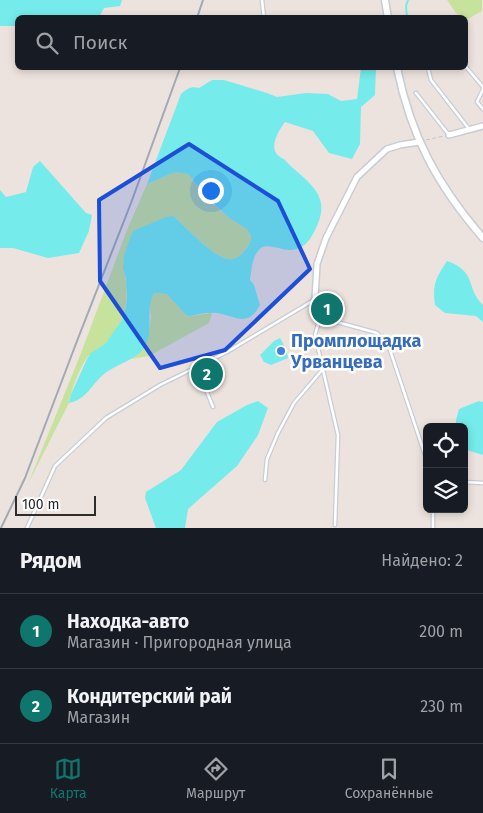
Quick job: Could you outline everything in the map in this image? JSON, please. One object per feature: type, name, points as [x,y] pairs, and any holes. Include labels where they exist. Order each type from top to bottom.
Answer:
[{"type":"street","points":[[385,0],[388,15]]},
{"type":"street","points":[[397,70],[408,115],[433,170],[447,194],[483,238]]},
{"type":"street","points":[[449,135],[483,126]]},
{"type":"street","points":[[319,321],[315,299],[317,264],[326,238],[357,177],[386,149],[419,142]]},
{"type":"lane","points":[[262,0],[264,15]]},
{"type":"lane","points":[[468,69],[483,88],[477,102],[483,110]]},
{"type":"lane","points":[[428,70],[431,80],[470,130]]},
{"type":"lane","points":[[416,93],[449,135]]},
{"type":"lane","points":[[27,528],[55,466],[106,418],[160,385],[227,352],[315,299]]},
{"type":"lane","points":[[335,525],[338,435],[315,335],[319,321],[337,322],[377,333],[390,350],[423,449]]},
{"type":"lane","points":[[197,367],[213,407]]},
{"type":"lane","points":[[265,480],[267,459],[278,433],[294,403],[323,369]]},
{"type":"lane","points":[[468,482],[483,483]]},
{"type":"lane","points":[[433,513],[433,528]]},
{"type":"path","points":[[419,142],[449,135]]},
{"type":"highlighted area","points":[[189,144],[278,201],[310,269],[225,350],[160,368],[100,281],[99,200]]},
{"type":"green space","points":[[447,0],[482,0],[482,11],[468,19],[468,15],[456,13]]},
{"type":"green space","points":[[175,172],[188,174],[216,207],[249,232],[251,236],[250,243],[237,258],[224,258],[205,245],[174,216],[123,269],[127,289],[122,320],[112,338],[90,355],[83,364],[73,386],[69,403],[28,484],[81,353],[127,230],[147,184]]},
{"type":"green space","points":[[154,293],[167,294],[185,314],[190,316],[212,313],[209,323],[149,356],[130,359],[145,347],[151,317],[149,304]]},
{"type":"water","points":[[0,0],[122,0],[120,6],[104,8],[100,15],[15,15],[15,26],[0,26]]},
{"type":"water","points":[[361,70],[376,70],[375,95],[361,107],[360,144],[352,159],[329,153],[313,131],[285,122],[276,137],[275,152],[316,190],[320,198],[320,219],[308,242],[302,247],[291,250],[264,247],[258,251],[253,262],[250,280],[254,285],[260,305],[252,316],[239,319],[222,314],[206,313],[189,316],[167,294],[154,293],[150,306],[148,339],[142,350],[133,358],[104,374],[80,399],[69,403],[71,394],[87,359],[91,353],[105,344],[122,320],[127,296],[126,279],[123,269],[124,255],[133,231],[166,217],[174,216],[205,245],[224,258],[237,258],[250,243],[251,236],[249,232],[216,206],[188,174],[175,172],[147,184],[181,94],[189,88],[199,88],[212,80],[224,80],[277,97],[306,93],[328,94],[341,101],[357,99]]},
{"type":"water","points":[[40,161],[86,213],[92,215],[89,231],[79,253],[48,258],[13,248],[0,248],[0,190],[6,197],[26,192],[33,167]]},
{"type":"water","points":[[447,261],[457,265],[467,275],[474,292],[483,305],[483,322],[476,316],[445,313],[435,305],[434,292],[436,282]]},
{"type":"water","points":[[280,338],[288,358],[271,365],[264,362],[260,355],[274,341]]},
{"type":"water","points":[[258,401],[268,408],[258,435],[237,466],[188,509],[185,528],[156,528],[145,498],[146,492],[181,470],[217,422]]},
{"type":"water","points":[[479,401],[483,402],[483,455],[468,450],[468,423],[456,423],[459,409]]},
{"type":"waterway","points":[[407,15],[408,0]]},
{"type":"railway","points":[[198,15],[203,0]]},
{"type":"railway","points":[[1,528],[25,478],[131,203],[179,70]]},
{"type":"place","name":"Находка-авто","points":[[327,309]]},
{"type":"place","name":"Промплощадка Урванцева","points":[[281,351]]},
{"type":"place","name":"Кондитерский рай","points":[[207,374]]}]
